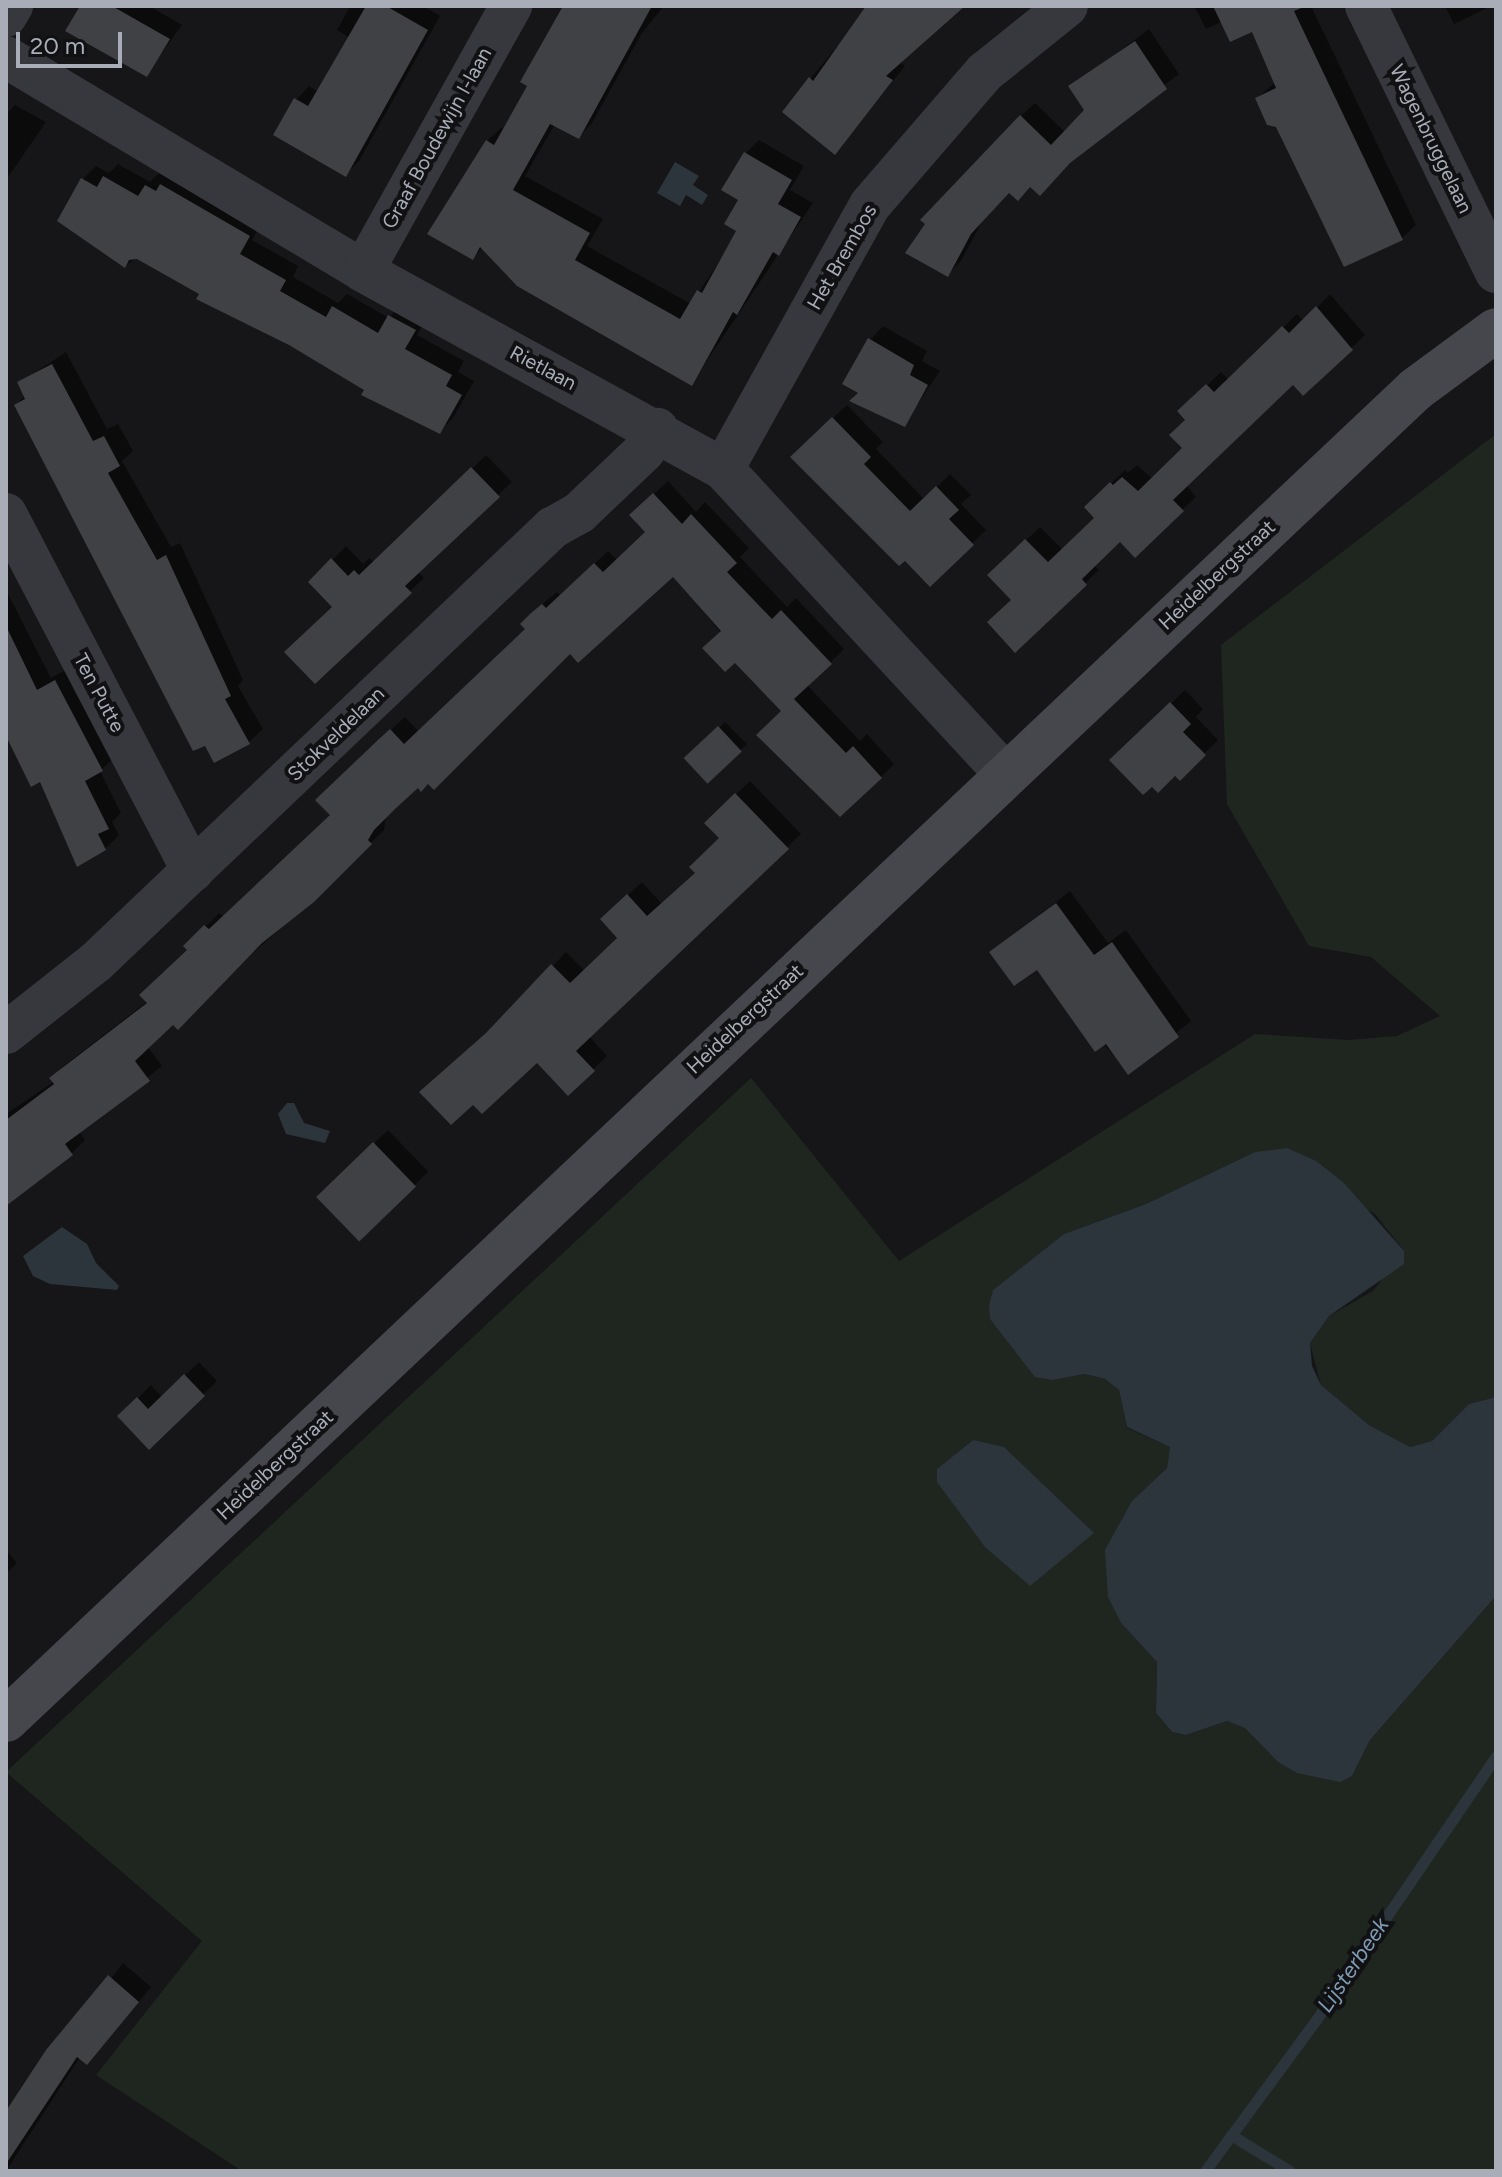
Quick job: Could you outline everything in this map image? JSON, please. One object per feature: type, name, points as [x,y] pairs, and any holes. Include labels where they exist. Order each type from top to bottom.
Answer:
[{"type":"main road","name":"Heidelbergstraat","points":[[6,1720],[1005,773],[1416,389],[1496,330]]},
{"type":"street","points":[[6,16],[12,6]]},
{"type":"street","name":"Graaf Boudewijn I-laan","points":[[363,271],[511,6]]},
{"type":"street","name":"Het Brembos","points":[[723,469],[870,205],[985,72],[1067,6]]},
{"type":"street","name":"Wagenbruggelaan","points":[[1366,6],[1496,272]]},
{"type":"street","name":"Rietlaan","points":[[6,57],[363,271],[657,429],[723,469],[1005,773]]},
{"type":"street","name":"Stokveldelaan","points":[[6,1033],[96,962],[552,528],[579,513],[644,451],[657,429]]},
{"type":"street","name":"Ten Putte","points":[[6,514],[193,871]]},
{"type":"shaded area","points":[[675,162],[699,176],[693,185],[708,195],[702,205],[686,195],[680,206],[657,193]]},
{"type":"shaded area","points":[[1496,434],[1496,1397],[1469,1404],[1432,1441],[1410,1447],[1369,1425],[1321,1385],[1310,1343],[1329,1316],[1373,1291],[1404,1251],[1375,1214],[1255,1152],[1146,1204],[1064,1234],[993,1290],[1053,1380],[1085,1374],[1105,1379],[1119,1390],[1127,1428],[1170,1447],[1167,1468],[1132,1501],[1121,1623],[1157,1662],[1156,1713],[1172,1732],[1186,1735],[1227,1721],[1246,1728],[1278,1762],[1352,1776],[1370,1740],[1496,1596],[1496,2171],[242,2171],[96,2075],[202,1941],[6,1772],[751,1078],[899,1261],[1255,1034],[1348,1040],[1397,1036],[1440,1016],[1371,957],[1309,946],[1227,804],[1221,645]],"holes":[[[973,1440],[1030,1586],[937,1469]]]},
{"type":"shaded area","points":[[287,1103],[294,1103],[304,1123],[330,1131],[325,1143],[286,1134],[278,1114]]},
{"type":"shaded area","points":[[1287,1148],[1316,1161],[1343,1182],[1404,1251],[1404,1264],[1329,1316],[1310,1343],[1312,1366],[1321,1385],[1369,1425],[1410,1447],[1432,1441],[1469,1404],[1496,1397],[1496,1596],[1370,1740],[1352,1776],[1340,1782],[1297,1773],[1278,1762],[1245,1728],[1227,1721],[1186,1735],[1172,1732],[1156,1713],[1157,1662],[1121,1623],[1108,1597],[1105,1550],[1132,1501],[1167,1468],[1170,1447],[1127,1427],[1119,1390],[1105,1379],[1085,1374],[1053,1380],[1035,1377],[990,1319],[989,1305],[993,1290],[1064,1234],[1146,1204],[1255,1152]]},
{"type":"shaded area","points":[[62,1227],[87,1244],[96,1263],[119,1286],[117,1290],[50,1284],[33,1276],[23,1256]]},
{"type":"shaded area","points":[[973,1440],[1004,1447],[1094,1533],[1030,1586],[985,1547],[937,1482],[937,1469]]},
{"type":"building","points":[[80,6],[112,6],[170,39],[147,77],[65,31]]},
{"type":"building","points":[[366,6],[386,6],[428,30],[346,177],[273,135],[294,98],[308,106]]},
{"type":"building","points":[[563,6],[652,6],[579,139],[550,124],[513,190],[590,233],[575,260],[680,319],[697,290],[702,293],[736,231],[724,224],[738,200],[721,190],[744,152],[792,180],[778,204],[801,217],[779,256],[773,252],[737,315],[733,312],[692,386],[517,286],[480,247],[473,260],[427,234],[486,140],[494,145],[527,86],[520,82]]},
{"type":"building","points":[[866,6],[965,6],[886,76],[893,80],[835,155],[782,112],[809,77],[813,81]]},
{"type":"building","points":[[1213,6],[1306,6],[1294,11],[1403,240],[1344,267],[1276,127],[1267,125],[1255,98],[1276,88],[1252,32],[1230,42]]},
{"type":"building","points":[[1135,41],[1167,89],[1070,163],[1040,196],[1030,187],[1018,201],[1009,193],[971,234],[948,277],[905,253],[925,224],[920,220],[1020,115],[1051,145],[1084,110],[1068,86]]},
{"type":"building","points":[[103,176],[138,196],[145,185],[156,191],[160,184],[250,236],[240,254],[286,280],[280,291],[326,317],[332,306],[378,333],[388,315],[416,330],[405,349],[452,375],[446,386],[462,395],[440,434],[361,395],[364,390],[289,345],[196,299],[199,294],[137,259],[129,260],[125,268],[57,221],[81,178],[97,187]]},
{"type":"building","points":[[1316,306],[1353,350],[1303,396],[1293,385],[1173,500],[1184,511],[1135,558],[1120,542],[1082,579],[1087,585],[1015,653],[987,622],[1011,600],[987,575],[1025,539],[1048,562],[1094,518],[1084,507],[1110,482],[1113,485],[1122,477],[1138,491],[1182,448],[1169,435],[1185,420],[1177,411],[1206,384],[1214,392],[1282,326],[1289,333]]},
{"type":"building","points":[[868,338],[914,365],[910,375],[928,385],[905,427],[849,401],[858,393],[842,384]]},
{"type":"building","points":[[52,364],[93,441],[104,436],[120,466],[108,473],[157,560],[166,555],[231,696],[225,699],[250,744],[214,763],[205,746],[193,751],[14,405],[25,399],[17,382]]},
{"type":"building","points":[[832,417],[871,457],[864,464],[910,511],[936,486],[959,510],[949,519],[974,545],[930,587],[905,561],[899,566],[790,457]]},
{"type":"building","points":[[471,467],[500,497],[405,586],[412,593],[315,684],[284,652],[332,607],[308,582],[331,558],[348,576],[354,570],[359,575]]},
{"type":"building","points":[[653,493],[682,524],[691,514],[737,563],[727,572],[772,619],[781,610],[832,664],[794,699],[846,753],[853,746],[882,778],[840,817],[756,735],[781,711],[735,663],[725,672],[702,648],[721,631],[673,577],[578,663],[570,654],[434,790],[428,784],[421,792],[418,788],[395,809],[374,830],[368,840],[372,844],[314,902],[262,943],[178,1030],[173,1025],[135,1061],[150,1081],[65,1144],[73,1155],[6,1206],[6,1120],[54,1084],[49,1078],[147,1003],[139,995],[187,950],[183,946],[204,925],[209,929],[330,815],[315,800],[379,739],[390,729],[404,744],[525,629],[520,624],[531,613],[542,604],[546,608],[594,563],[603,572],[645,532],[629,515]]},
{"type":"building","points":[[6,626],[37,690],[55,680],[103,771],[85,781],[109,829],[98,834],[106,850],[77,867],[40,782],[31,787],[6,736]]},
{"type":"building","points":[[1170,702],[1191,724],[1183,732],[1206,755],[1180,781],[1175,776],[1158,793],[1152,787],[1143,795],[1109,760]]},
{"type":"building","points":[[718,726],[742,752],[707,784],[684,758]]},
{"type":"building","points":[[735,793],[789,849],[576,1051],[595,1071],[568,1096],[537,1063],[482,1114],[473,1105],[451,1125],[419,1092],[486,1033],[551,964],[570,983],[617,938],[600,919],[627,894],[647,916],[695,873],[689,867],[719,838],[704,823]]},
{"type":"building","points":[[1056,903],[1094,955],[1112,942],[1179,1037],[1128,1075],[1106,1044],[1095,1052],[1037,970],[1014,986],[989,952]]},
{"type":"building","points":[[373,1142],[416,1187],[359,1241],[316,1197]]},
{"type":"building","points":[[184,1374],[205,1396],[149,1450],[117,1416],[137,1397],[148,1409]]},
{"type":"building","points":[[108,1975],[139,2002],[87,2065],[77,2057],[6,2164],[6,2111],[46,2050]]},
{"type":"waterway","name":"Lijsterbeek","points":[[1205,2171],[1316,2020],[1496,1756]]},
{"type":"waterway","points":[[1231,2135],[1290,2171]]}]
